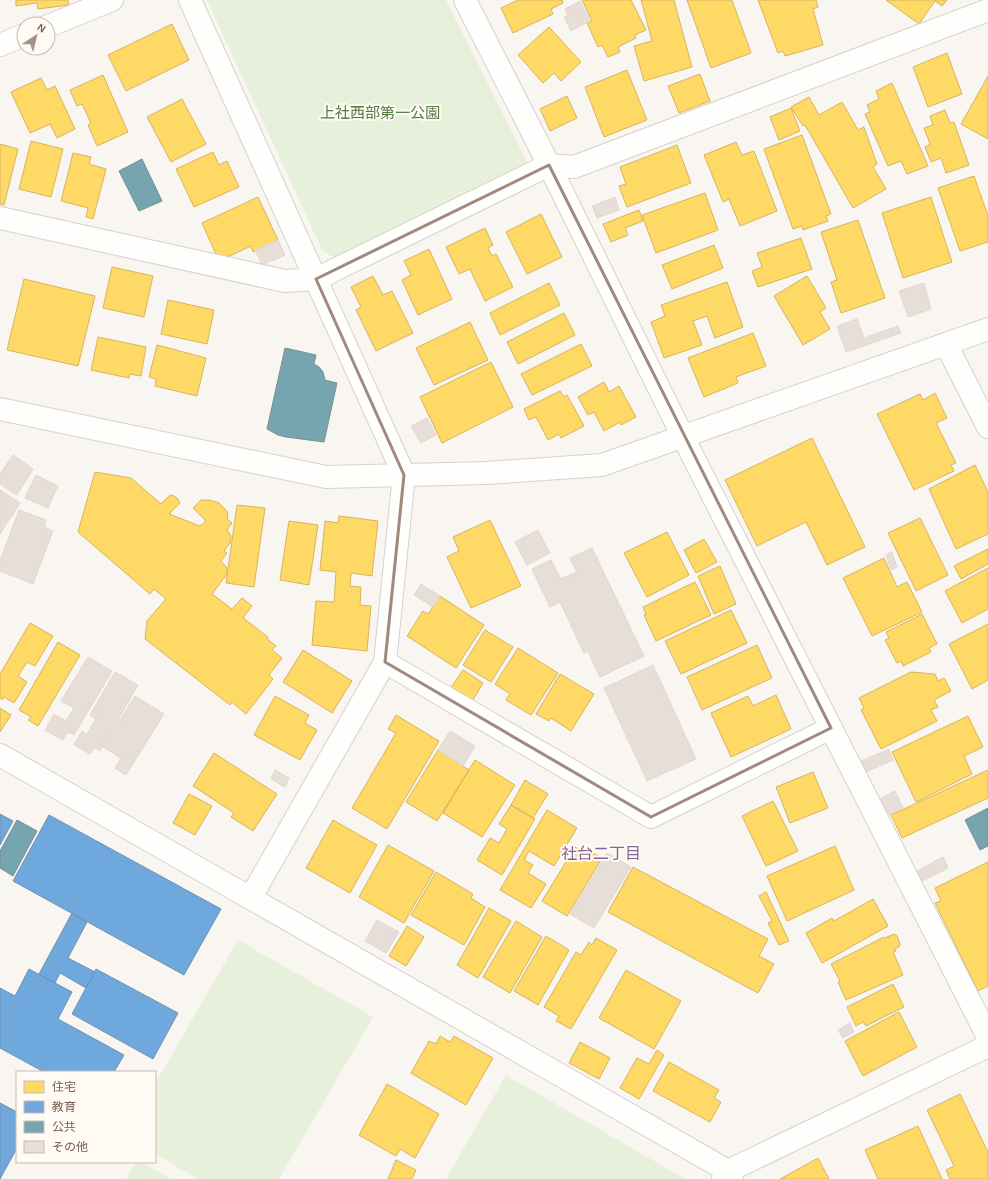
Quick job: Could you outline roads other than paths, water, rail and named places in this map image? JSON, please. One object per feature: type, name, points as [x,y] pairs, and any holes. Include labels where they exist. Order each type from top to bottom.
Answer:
[{"type":"street","points":[[56,23],[112,0]]},
{"type":"street","points":[[190,0],[404,475],[385,662],[251,897]]},
{"type":"street","points":[[465,0],[549,165],[683,437],[988,1037]]},
{"type":"street","points":[[0,218],[285,281],[316,279],[549,165],[574,167],[988,10]]},
{"type":"street","points":[[0,45],[16,38]]},
{"type":"street","points":[[0,409],[326,477],[487,473],[602,465],[988,329]]},
{"type":"street","points":[[946,344],[988,427]]},
{"type":"street","points":[[385,662],[651,817],[831,728]]},
{"type":"street","points":[[0,755],[251,897],[728,1176],[988,1046]]},
{"type":"district","name":"社台二丁目","points":[[601,853]]},
{"type":"park label","name":"上社西部第一公園","points":[[380,113]]}]
